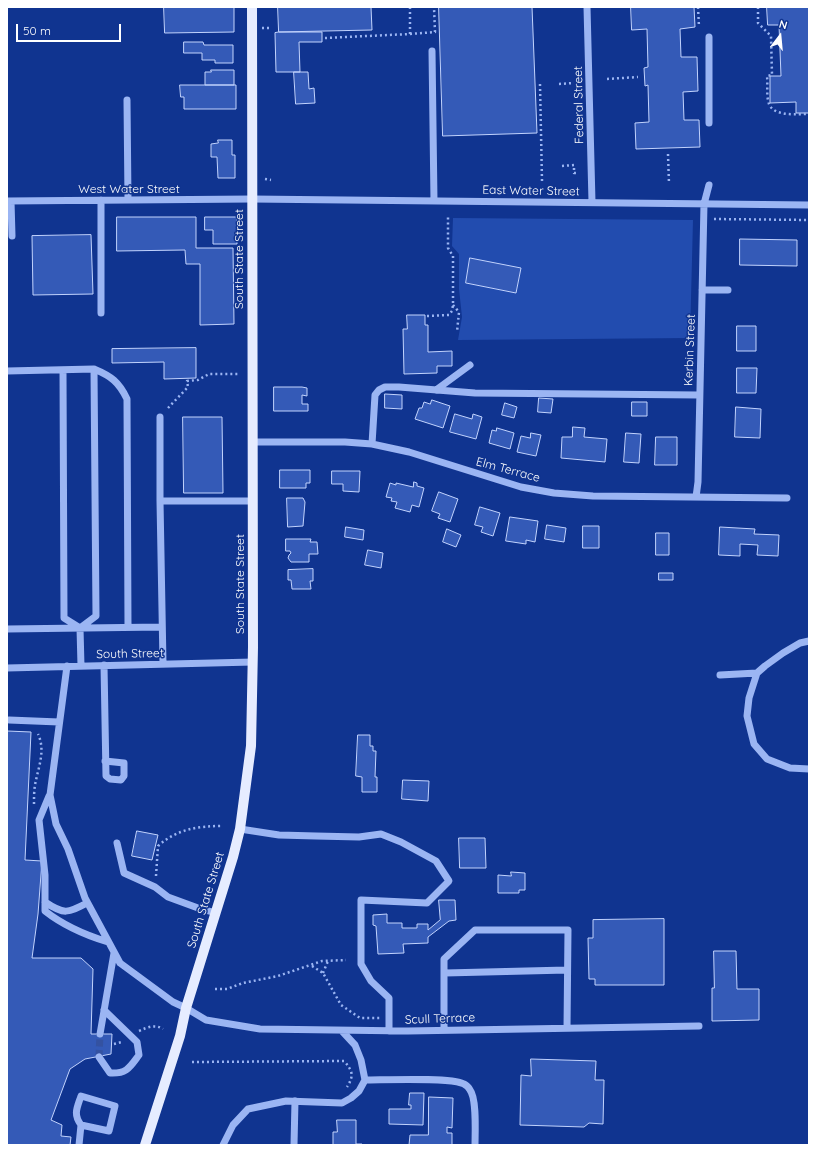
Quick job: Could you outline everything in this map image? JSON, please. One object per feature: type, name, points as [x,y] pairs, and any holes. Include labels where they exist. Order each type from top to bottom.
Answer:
[{"type":"main road","name":"South State Street","points":[[145,1145],[180,1036],[186,1008],[233,857],[240,829],[251,746],[253,662],[252,7]]},
{"type":"street","name":"Federal Street","points":[[587,7],[592,202]]},
{"type":"street","points":[[709,37],[709,123]]},
{"type":"street","points":[[432,51],[434,201]]},
{"type":"street","points":[[127,100],[128,200]]},
{"type":"street","name":"Kerbin Street","points":[[696,497],[698,482],[704,204],[709,185]]},
{"type":"street","name":"West Water Street","points":[[9,201],[252,199]]},
{"type":"street","name":"East Water Street","points":[[252,199],[809,205]]},
{"type":"street","points":[[101,200],[101,313]]},
{"type":"street","points":[[9,201],[12,236]]},
{"type":"street","points":[[702,290],[728,290]]},
{"type":"street","points":[[436,390],[470,366]]},
{"type":"street","points":[[80,628],[96,616],[94,369]]},
{"type":"street","points":[[7,371],[94,369],[106,374],[121,387],[127,398],[128,627]]},
{"type":"street","points":[[63,370],[64,618],[80,628]]},
{"type":"street","points":[[372,444],[375,395],[379,390],[385,388],[399,387],[474,393],[699,395]]},
{"type":"street","points":[[160,417],[163,664]]},
{"type":"street","name":"Elm Terrace","points":[[252,442],[345,442],[372,444],[409,452],[521,487],[554,493],[593,496],[786,498]]},
{"type":"street","points":[[160,501],[252,501]]},
{"type":"street","points":[[7,629],[162,626]]},
{"type":"street","points":[[80,628],[81,666]]},
{"type":"street","points":[[809,641],[800,643],[783,653],[757,673],[749,698],[747,716],[754,744],[767,759],[790,768],[809,769]]},
{"type":"street","name":"South Street","points":[[7,668],[253,662]]},
{"type":"street","points":[[104,665],[105,761]]},
{"type":"street","points":[[67,666],[50,795],[39,820],[45,875],[45,911],[56,920],[84,934],[108,942]]},
{"type":"street","points":[[720,675],[757,673]]},
{"type":"street","points":[[9,720],[59,722]]},
{"type":"street","name":"Scull Terrace","points":[[50,795],[56,824],[68,849],[84,898],[120,964],[173,1002],[206,1020],[260,1029],[389,1031],[699,1026]]},
{"type":"street","points":[[240,829],[279,834],[316,836],[358,837],[381,834],[401,842],[436,861],[449,881],[427,903],[361,900],[361,964],[371,981],[389,998],[389,1031]]},
{"type":"street","points":[[117,843],[124,873],[155,887],[168,897],[216,913]]},
{"type":"street","points":[[45,902],[58,910],[71,911],[87,903]]},
{"type":"street","points":[[444,1030],[444,959],[475,930],[568,930],[567,1028]]},
{"type":"street","points":[[100,1034],[114,953]]},
{"type":"street","points":[[445,973],[568,970]]},
{"type":"street","points":[[99,1057],[110,1073],[120,1073],[130,1067],[139,1055],[137,1042],[104,1010]]},
{"type":"street","points":[[223,1145],[233,1125],[248,1109],[286,1101],[342,1103],[359,1091],[365,1080],[361,1060],[355,1045],[342,1030]]},
{"type":"street","points":[[365,1080],[448,1081],[464,1084],[471,1091],[474,1100],[475,1145]]},
{"type":"street","points":[[78,1145],[81,1125],[75,1114],[81,1096],[115,1106],[109,1132],[81,1125]]},
{"type":"street","points":[[294,1145],[295,1101]]},
{"type":"path","points":[[410,7],[410,34]]},
{"type":"path","points":[[325,38],[435,32],[434,7]]},
{"type":"path","points":[[698,7],[699,28]]},
{"type":"path","points":[[758,7],[758,23],[771,36],[772,76],[768,76],[769,104],[774,111],[809,114]]},
{"type":"path","points":[[262,28],[270,28]]},
{"type":"path","points":[[607,79],[638,77]]},
{"type":"path","points":[[559,84],[574,83]]},
{"type":"path","points":[[540,84],[542,181]]},
{"type":"path","points":[[668,154],[669,184]]},
{"type":"path","points":[[562,166],[574,165],[574,173],[578,173]]},
{"type":"path","points":[[264,179],[271,180]]},
{"type":"path","points":[[428,316],[449,315],[452,311],[454,256],[448,248],[448,216]]},
{"type":"path","points":[[712,219],[809,220]]},
{"type":"path","points":[[453,305],[459,312],[457,332]]},
{"type":"path","points":[[168,408],[188,387],[187,381],[198,380],[209,374],[240,374]]},
{"type":"path","points":[[34,809],[35,785],[39,768],[42,742],[38,734]]},
{"type":"path","points":[[156,878],[158,846],[166,839],[182,831],[204,826],[223,826]]},
{"type":"path","points":[[216,990],[278,976],[322,961],[346,960]]},
{"type":"path","points":[[323,973],[328,961]]},
{"type":"path","points":[[312,965],[323,973],[342,1005],[360,1018],[389,1019]]},
{"type":"path","points":[[138,1031],[158,1026],[163,1029]]},
{"type":"path","points":[[114,1044],[125,1041]]},
{"type":"path","points":[[192,1062],[344,1061],[350,1068],[352,1079],[344,1092]]},
{"type":"shaded area","points":[[453,218],[693,220],[690,338],[458,340],[462,317],[459,289],[459,254],[452,246]]},
{"type":"building","points":[[164,7],[234,7],[234,32],[165,33]]},
{"type":"building","points":[[278,7],[371,7],[372,30],[279,32]]},
{"type":"building","points":[[439,7],[532,7],[537,133],[443,136]]},
{"type":"building","points":[[631,7],[694,7],[695,27],[680,29],[681,57],[697,57],[698,91],[683,92],[684,120],[699,120],[700,147],[636,149],[635,123],[649,122],[648,85],[645,86],[644,68],[648,67],[647,29],[632,30]]},
{"type":"building","points":[[767,7],[809,7],[809,113],[796,113],[796,102],[770,103],[770,76],[781,76],[779,25],[768,25]]},
{"type":"building","points":[[322,32],[322,42],[299,42],[300,72],[276,72],[275,33]]},
{"type":"building","points":[[184,42],[203,42],[204,45],[233,45],[233,63],[215,63],[215,60],[202,60],[202,53],[184,53]]},
{"type":"building","points":[[211,70],[234,70],[234,85],[205,85],[205,72],[211,72]]},
{"type":"building","points":[[294,72],[308,72],[309,89],[314,88],[315,103],[296,104]]},
{"type":"building","points":[[180,85],[236,85],[236,109],[184,109],[184,97],[181,97]]},
{"type":"building","points":[[218,140],[232,140],[232,155],[235,155],[235,178],[218,178],[217,157],[211,157],[211,144],[218,143]]},
{"type":"building","points":[[117,217],[196,217],[196,248],[233,248],[234,324],[200,325],[200,264],[186,264],[185,250],[117,251]]},
{"type":"building","points":[[205,217],[237,217],[237,244],[213,244],[213,230],[205,230]]},
{"type":"building","points":[[91,235],[93,294],[33,295],[32,236]]},
{"type":"building","points":[[740,239],[797,240],[797,266],[740,265]]},
{"type":"building","points":[[470,258],[521,268],[516,293],[466,283]]},
{"type":"building","points":[[407,315],[425,315],[425,325],[428,325],[428,352],[452,351],[452,366],[437,366],[437,373],[404,374],[403,329],[407,329]]},
{"type":"building","points":[[737,326],[756,326],[756,351],[737,351]]},
{"type":"building","points":[[196,348],[196,378],[164,379],[164,362],[112,363],[112,349]]},
{"type":"building","points":[[737,368],[757,368],[756,393],[737,393]]},
{"type":"building","points":[[274,387],[307,388],[307,396],[302,395],[302,404],[308,404],[308,411],[274,411]]},
{"type":"building","points":[[385,394],[402,395],[402,409],[385,408]]},
{"type":"building","points":[[539,398],[553,399],[551,413],[538,412]]},
{"type":"building","points":[[432,400],[450,406],[443,428],[415,419],[419,408],[422,408],[424,402],[430,404]]},
{"type":"building","points":[[632,402],[647,402],[647,416],[632,416]]},
{"type":"building","points":[[505,403],[517,407],[514,418],[502,415]]},
{"type":"building","points":[[736,407],[761,409],[760,438],[735,437]]},
{"type":"building","points":[[455,414],[472,419],[473,414],[482,417],[476,439],[450,432]]},
{"type":"building","points":[[183,417],[222,417],[223,493],[184,493]]},
{"type":"building","points":[[573,427],[585,428],[584,437],[607,439],[605,462],[561,458],[562,437],[572,437]]},
{"type":"building","points":[[497,428],[514,433],[510,449],[489,443],[492,430],[496,431]]},
{"type":"building","points":[[531,433],[541,435],[536,456],[517,452],[521,436],[530,438]]},
{"type":"building","points":[[626,433],[641,434],[639,463],[624,462]]},
{"type":"building","points":[[656,437],[677,437],[677,465],[655,465]]},
{"type":"building","points":[[280,470],[310,470],[310,483],[306,483],[306,488],[280,488]]},
{"type":"building","points":[[332,471],[360,471],[359,492],[343,491],[343,484],[332,484]]},
{"type":"building","points":[[414,482],[417,483],[417,486],[424,488],[419,507],[412,505],[410,512],[395,508],[397,502],[391,501],[392,498],[386,497],[390,483],[413,487]]},
{"type":"building","points":[[439,492],[458,499],[450,522],[438,518],[440,514],[432,511]]},
{"type":"building","points":[[287,498],[303,498],[305,502],[303,526],[288,527]]},
{"type":"building","points":[[480,507],[500,513],[493,536],[481,532],[483,527],[475,525]]},
{"type":"building","points":[[510,517],[538,521],[535,542],[526,540],[526,544],[506,541]]},
{"type":"building","points":[[547,525],[566,528],[564,542],[545,539]]},
{"type":"building","points":[[583,526],[599,526],[599,548],[583,548]]},
{"type":"building","points":[[346,527],[364,530],[363,540],[345,537]]},
{"type":"building","points":[[720,527],[755,529],[754,534],[779,535],[778,556],[757,555],[758,545],[740,544],[740,556],[719,555]]},
{"type":"building","points":[[447,529],[461,535],[456,547],[443,542]]},
{"type":"building","points":[[656,533],[669,533],[669,555],[656,555]]},
{"type":"building","points":[[286,539],[311,539],[310,542],[317,542],[318,554],[309,554],[309,562],[291,562],[288,558],[291,553],[290,551],[286,551]]},
{"type":"building","points":[[368,550],[383,553],[381,568],[365,565]]},
{"type":"building","points":[[313,569],[313,581],[310,581],[311,589],[292,589],[291,580],[288,580],[288,570]]},
{"type":"building","points":[[659,573],[673,573],[673,580],[659,580]]},
{"type":"building","points":[[7,731],[31,732],[25,860],[42,861],[38,914],[32,958],[81,958],[93,969],[91,1034],[112,1034],[111,1054],[85,1059],[70,1069],[51,1120],[62,1125],[61,1136],[71,1137],[70,1145],[7,1145]]},
{"type":"building","points":[[358,735],[370,735],[370,746],[373,746],[373,751],[376,751],[375,777],[377,777],[377,792],[362,792],[362,777],[356,776]]},
{"type":"building","points":[[403,780],[429,781],[428,801],[402,799]]},
{"type":"building","points":[[137,831],[158,835],[152,860],[132,856]]},
{"type":"building","points":[[459,838],[485,838],[486,868],[460,868]]},
{"type":"building","points":[[511,872],[525,873],[525,890],[519,890],[519,893],[498,893],[498,875],[511,876]]},
{"type":"building","points":[[439,900],[455,900],[456,920],[449,921],[428,937],[428,943],[403,944],[404,953],[378,954],[376,926],[373,925],[373,915],[387,914],[387,923],[402,923],[402,928],[417,928],[417,924],[428,924],[428,930],[440,920]]},
{"type":"building","points":[[664,919],[664,985],[595,985],[595,979],[589,979],[588,938],[593,938],[593,920]]},
{"type":"building","points":[[714,951],[736,951],[737,989],[759,989],[759,1020],[712,1021]]},
{"type":"building","points":[[531,1059],[596,1061],[595,1080],[604,1080],[603,1124],[589,1123],[584,1127],[520,1125],[521,1075],[531,1076]]},
{"type":"building","points":[[410,1093],[424,1093],[423,1125],[389,1124],[389,1109],[411,1109],[411,1105],[409,1105]]},
{"type":"building","points":[[429,1097],[453,1098],[452,1128],[447,1127],[447,1133],[452,1133],[452,1145],[409,1145],[410,1135],[428,1135]]},
{"type":"building","points":[[337,1120],[356,1120],[356,1144],[362,1145],[333,1145],[333,1132],[337,1132]]},
{"type":"tunnel","points":[[99,1057],[100,1034]]}]
